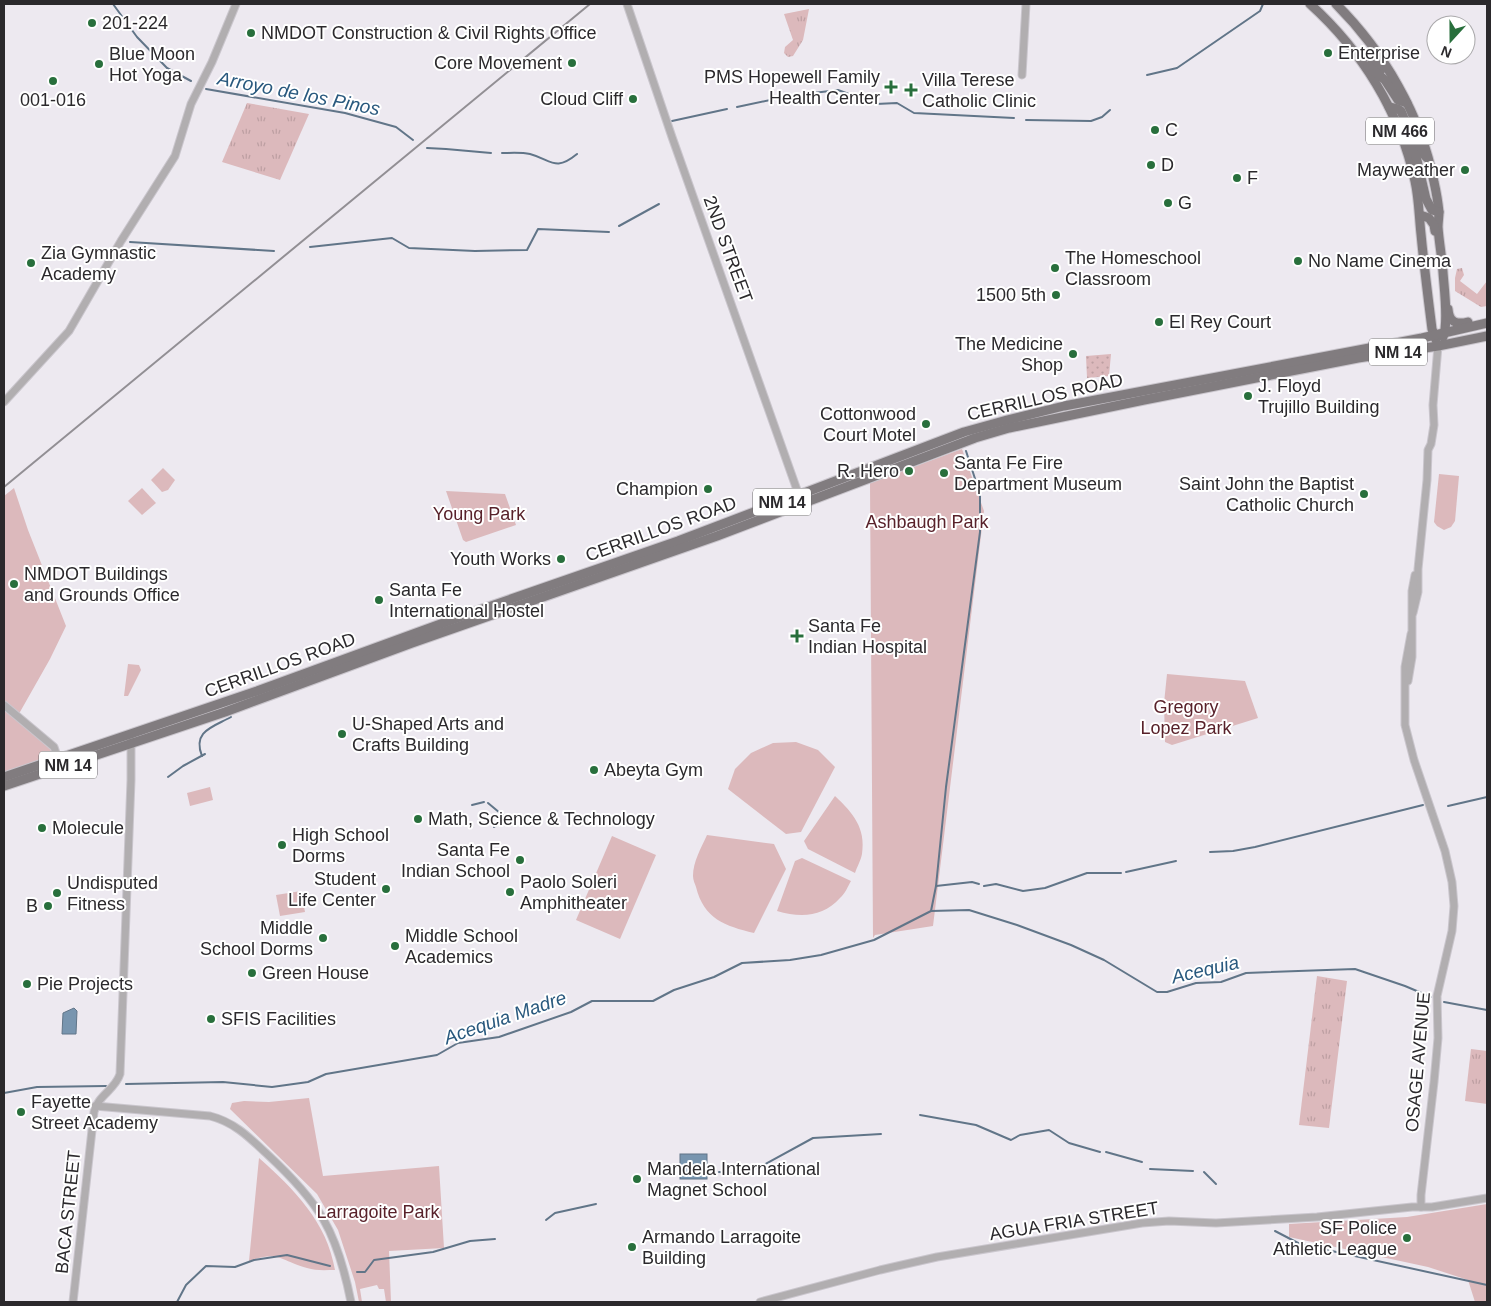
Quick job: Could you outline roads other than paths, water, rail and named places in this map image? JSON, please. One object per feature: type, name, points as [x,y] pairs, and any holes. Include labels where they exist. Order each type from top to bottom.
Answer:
[{"type":"main road","name":"NM 466","points":[[1310,4],[1331,23],[1360,58],[1389,107],[1401,134],[1415,181],[1431,320],[1438,346]]},
{"type":"main road","name":"NM 466","points":[[1336,4],[1374,48],[1398,84],[1422,137],[1429,161],[1439,212],[1438,226],[1442,264],[1444,333],[1438,346]]},
{"type":"main road","points":[[1360,58],[1370,58],[1376,66],[1398,84]]},
{"type":"main road","points":[[1360,58],[1385,80],[1398,100],[1407,103]]},
{"type":"main road","points":[[1389,107],[1398,109],[1401,112],[1414,142],[1429,161]]},
{"type":"main road","points":[[1401,134],[1416,156],[1426,199],[1434,212],[1439,212],[1446,254],[1450,319],[1454,323],[1459,324],[1487,318]]},
{"type":"main road","points":[[1420,216],[1426,216],[1433,223],[1442,264]]},
{"type":"main road","name":"CERRILLOS ROAD","points":[[4,786],[133,737],[716,536],[964,432],[1072,405],[1487,323]]},
{"type":"main road","name":"CERRILLOS ROAD","points":[[801,499],[948,447],[1009,428],[1358,358],[1438,346],[1487,336]]},
{"type":"main road","name":"CERRILLOS ROAD","points":[[4,777],[133,737]]},
{"type":"street","points":[[4,402],[69,331],[121,241],[171,162],[178,149],[191,104],[216,54],[236,4]]},
{"type":"street","name":"2ND STREET","points":[[627,4],[672,137],[801,499]]},
{"type":"street","points":[[1022,75],[1026,4]]},
{"type":"street","name":"OSAGE AVENUE","points":[[1422,1207],[1421,1195],[1436,1059],[1437,996],[1454,914],[1453,890],[1445,851],[1406,732],[1404,710],[1411,662],[1412,591],[1418,569],[1428,468],[1428,450],[1431,444],[1434,424],[1433,405],[1438,346]]},
{"type":"street","points":[[4,705],[54,747],[58,759]]},
{"type":"street","points":[[95,1106],[115,1084],[120,1074],[133,737]]},
{"type":"street","points":[[95,1106],[210,1116],[238,1128],[293,1179],[313,1201],[341,1256],[352,1302]]},
{"type":"street","name":"BACA STREET","points":[[73,1302],[95,1106]]},
{"type":"street","name":"AGUA FRIA STREET","points":[[760,1302],[937,1257],[1142,1223],[1169,1221],[1216,1223],[1317,1218],[1432,1207],[1487,1198]]},
{"type":"water","points":[[74,1008],[77,1011],[76,1034],[62,1034],[63,1013]]},
{"type":"water","points":[[680,1154],[707,1154],[707,1179],[680,1179]]},
{"type":"waterway","name":"Arroyo de los Pinos","points":[[113,4],[137,37],[167,68],[191,81]]},
{"type":"waterway","name":"Arroyo de los Pinos","points":[[1147,75],[1177,68],[1260,11],[1263,4]]},
{"type":"waterway","name":"Arroyo de los Pinos","points":[[206,89],[345,113],[396,127],[413,140]]},
{"type":"waterway","name":"Arroyo de los Pinos","points":[[805,94],[838,90],[876,104],[897,103],[914,113],[1014,118]]},
{"type":"waterway","name":"Arroyo de los Pinos","points":[[737,107],[794,95]]},
{"type":"waterway","name":"Arroyo de los Pinos","points":[[672,121],[727,109]]},
{"type":"waterway","name":"Arroyo de los Pinos","points":[[1026,120],[1091,121],[1102,117],[1110,110]]},
{"type":"waterway","name":"Arroyo de los Pinos","points":[[427,148],[491,153]]},
{"type":"waterway","name":"Arroyo de los Pinos","points":[[502,153],[530,154],[554,163],[563,162],[577,154]]},
{"type":"waterway","points":[[619,226],[659,204]]},
{"type":"waterway","points":[[310,247],[392,238],[409,248],[475,251],[527,250],[538,229],[609,232]]},
{"type":"waterway","points":[[130,242],[274,251]]},
{"type":"waterway","points":[[936,886],[946,787],[980,532],[980,494],[966,451]]},
{"type":"waterway","points":[[202,756],[200,748],[202,735],[211,727],[231,717]]},
{"type":"waterway","points":[[168,777],[205,754]]},
{"type":"waterway","points":[[1448,806],[1487,797]]},
{"type":"waterway","points":[[472,805],[484,802]]},
{"type":"waterway","points":[[488,803],[506,818]]},
{"type":"waterway","points":[[1210,852],[1233,851],[1255,847],[1423,805]]},
{"type":"waterway","points":[[494,827],[508,818]]},
{"type":"waterway","points":[[1126,872],[1176,861]]},
{"type":"waterway","points":[[984,886],[996,884],[1023,891],[1045,888],[1087,873],[1121,873]]},
{"type":"waterway","points":[[931,911],[936,886],[972,882],[979,884]]},
{"type":"waterway","name":"Acequia Madre","points":[[126,1084],[223,1082],[272,1087],[308,1082],[326,1074],[437,1055],[458,1043],[499,1037],[571,1012],[592,1001],[653,1001],[674,990],[714,977],[742,963],[790,960],[821,955],[874,940],[931,911],[969,910],[1017,925],[1071,945],[1104,960],[1157,992],[1167,992],[1196,983],[1221,982],[1246,973],[1355,969],[1431,997]]},
{"type":"waterway","name":"Acequia","points":[[1444,1002],[1487,1010]]},
{"type":"waterway","name":"Acequia Madre","points":[[4,1093],[37,1087],[106,1086]]},
{"type":"waterway","points":[[920,1115],[976,1125],[1011,1140],[1020,1135],[1049,1130],[1069,1143],[1100,1152]]},
{"type":"waterway","points":[[719,1172],[732,1173],[758,1168],[813,1138],[881,1134]]},
{"type":"waterway","points":[[1106,1152],[1142,1162]]},
{"type":"waterway","points":[[1150,1169],[1193,1171]]},
{"type":"waterway","points":[[1204,1172],[1216,1184]]},
{"type":"waterway","points":[[546,1220],[555,1213],[596,1204]]},
{"type":"waterway","points":[[1275,1231],[1300,1244],[1487,1285]]},
{"type":"waterway","points":[[357,1272],[365,1272],[374,1260],[433,1252],[470,1241],[495,1239]]},
{"type":"waterway","points":[[177,1302],[186,1285],[206,1266],[235,1267],[254,1260],[287,1255],[330,1266]]},
{"type":"railway","points":[[4,487],[590,4]]},
{"type":"place","name":"201-224","points":[[92,23]]},
{"type":"place","name":"NMDOT Construction & Civil Rights Office","points":[[251,33]]},
{"type":"place","name":"Enterprise","points":[[1328,53]]},
{"type":"place","name":"Core Movement","points":[[572,63]]},
{"type":"place","name":"Blue Moon Hot Yoga","points":[[99,64]]},
{"type":"place","name":"001-016","points":[[53,81]]},
{"type":"place","name":"PMS Hopewell Family Health Center","points":[[891,87]]},
{"type":"place","name":"Villa Terese Catholic Clinic","points":[[911,90]]},
{"type":"place","name":"Cloud Cliff","points":[[633,99]]},
{"type":"place","name":"C","points":[[1155,130]]},
{"type":"place","name":"D","points":[[1151,165]]},
{"type":"place","name":"Mayweather","points":[[1465,170]]},
{"type":"place","name":"F","points":[[1237,178]]},
{"type":"place","name":"G","points":[[1168,203]]},
{"type":"place","name":"No Name Cinema","points":[[1298,261]]},
{"type":"place","name":"Zia Gymnastic Academy","points":[[31,263]]},
{"type":"place","name":"The Homeschool Classroom","points":[[1055,268]]},
{"type":"place","name":"1500 5th","points":[[1056,295]]},
{"type":"place","name":"El Rey Court","points":[[1159,322]]},
{"type":"place","name":"The Medicine Shop","points":[[1073,354]]},
{"type":"place","name":"J. Floyd Trujillo Building","points":[[1248,396]]},
{"type":"place","name":"Cottonwood Court Motel","points":[[926,424]]},
{"type":"place","name":"R. Hero","points":[[909,471]]},
{"type":"place","name":"Santa Fe Fire Department Museum","points":[[944,473]]},
{"type":"place","name":"Champion","points":[[708,489]]},
{"type":"place","name":"Saint John the Baptist Catholic Church","points":[[1364,494]]},
{"type":"place","name":"Youth Works","points":[[561,559]]},
{"type":"place","name":"NMDOT Buildings and Grounds Office","points":[[14,584]]},
{"type":"place","name":"Santa Fe International Hostel","points":[[379,600]]},
{"type":"place","name":"Santa Fe Indian Hospital","points":[[797,636]]},
{"type":"place","name":"U-Shaped Arts and Crafts Building","points":[[342,734]]},
{"type":"place","name":"Abeyta Gym","points":[[594,770]]},
{"type":"place","name":"Math, Science & Technology","points":[[418,819]]},
{"type":"place","name":"Molecule","points":[[42,828]]},
{"type":"place","name":"High School Dorms","points":[[282,845]]},
{"type":"place","name":"Santa Fe Indian School","points":[[520,860]]},
{"type":"place","name":"Student Life Center","points":[[386,889]]},
{"type":"place","name":"Paolo Soleri Amphitheater","points":[[510,892]]},
{"type":"place","name":"Undisputed Fitness","points":[[57,893]]},
{"type":"place","name":"B","points":[[48,906]]},
{"type":"place","name":"Middle School Dorms","points":[[323,938]]},
{"type":"place","name":"Middle School Academics","points":[[395,946]]},
{"type":"place","name":"Green House","points":[[252,973]]},
{"type":"place","name":"Pie Projects","points":[[27,984]]},
{"type":"place","name":"SFIS Facilities","points":[[211,1019]]},
{"type":"place","name":"Fayette Street Academy","points":[[21,1112]]},
{"type":"place","name":"Mandela International Magnet School","points":[[637,1179]]},
{"type":"place","name":"SF Police Athletic League","points":[[1407,1238]]},
{"type":"place","name":"Armando Larragoite Building","points":[[632,1247]]},
{"type":"park label","name":"Young Park","points":[[479,514]]},
{"type":"park label","name":"Ashbaugh Park","points":[[927,522]]},
{"type":"park label","name":"Gregory Lopez Park","points":[[1186,718]]},
{"type":"park label","name":"Larragoite Park","points":[[378,1212]]}]
